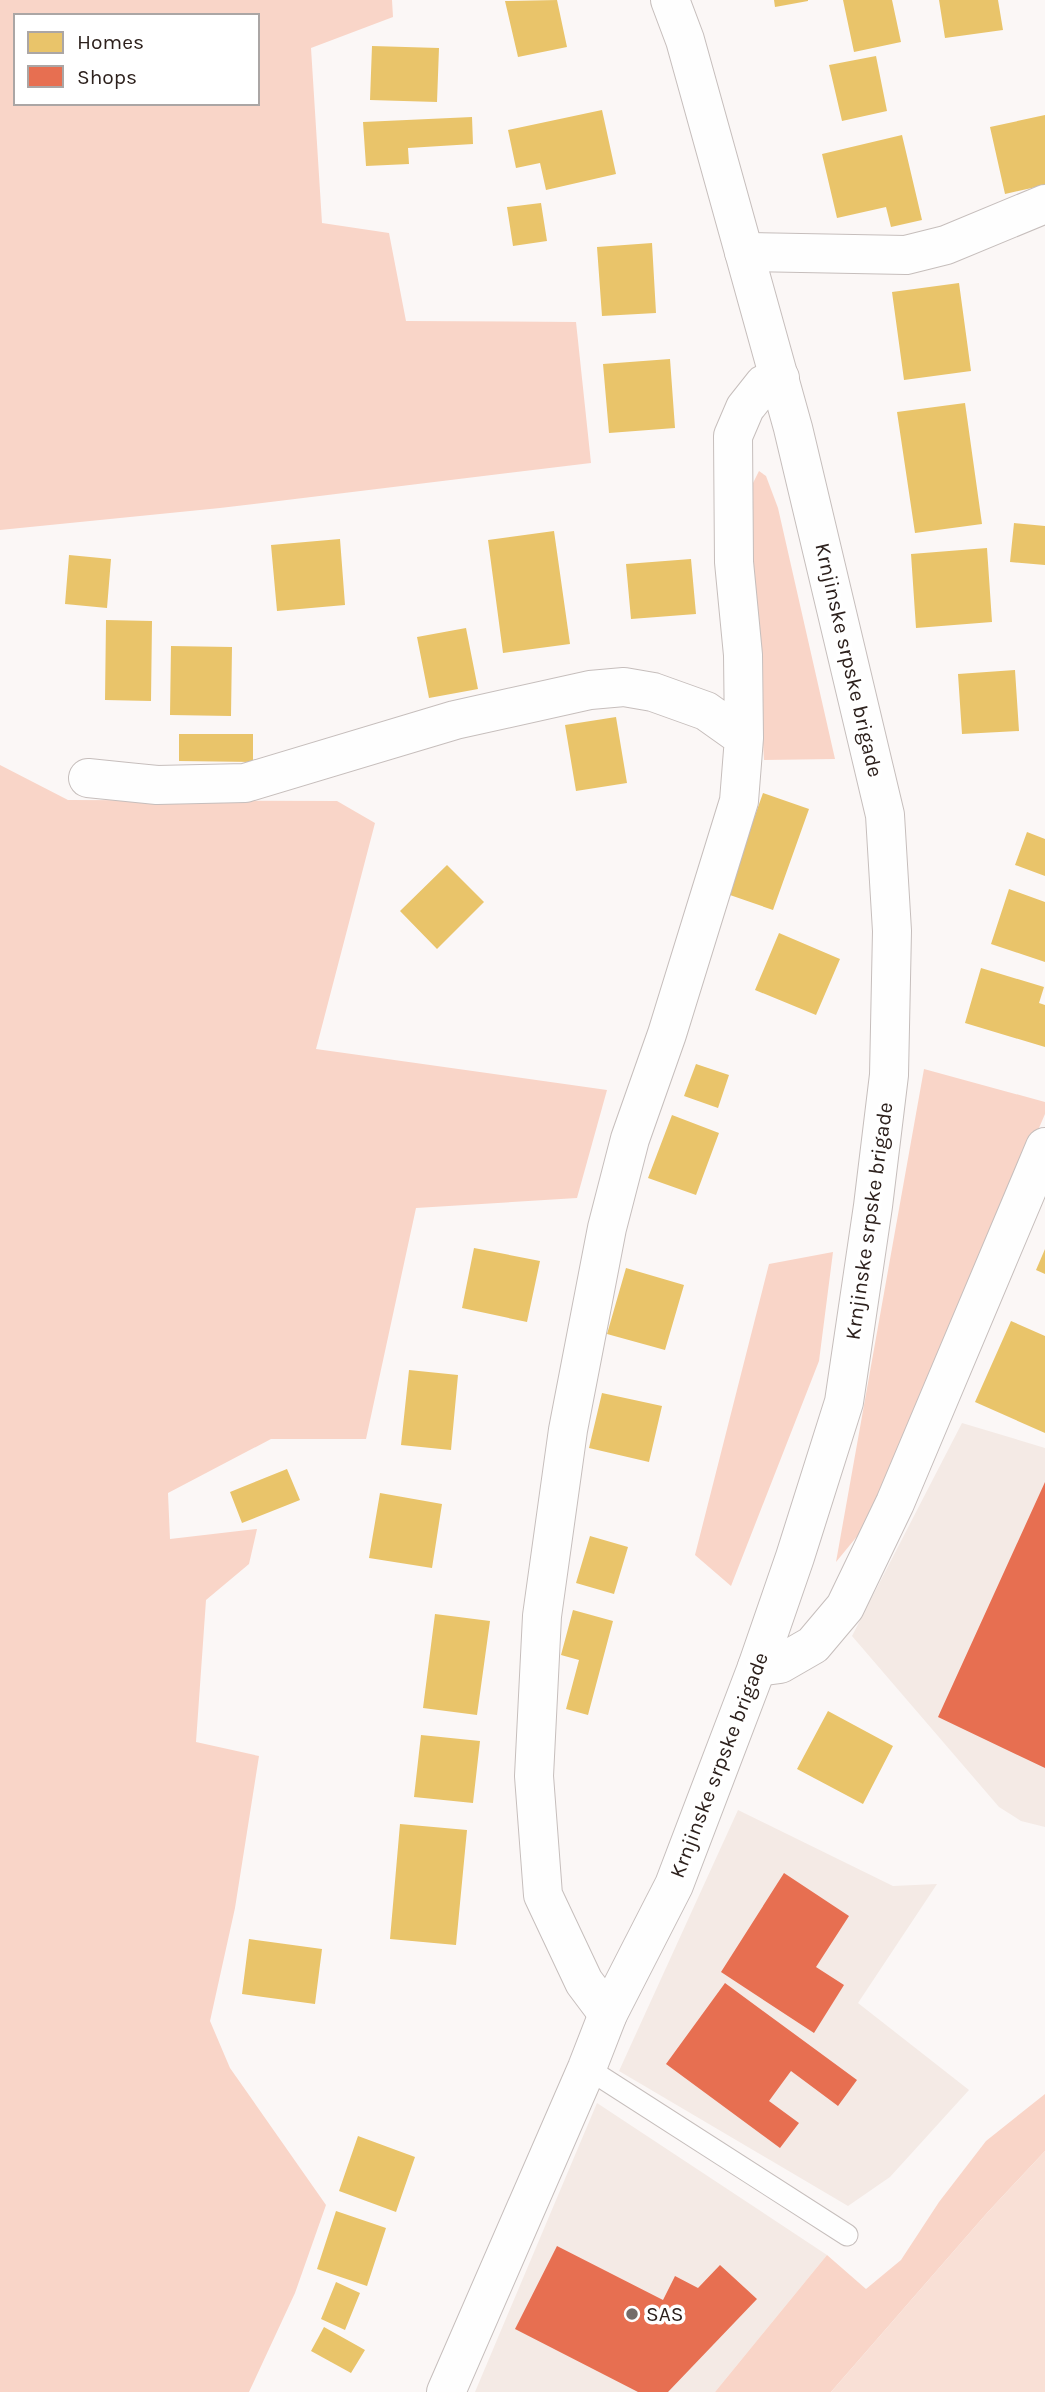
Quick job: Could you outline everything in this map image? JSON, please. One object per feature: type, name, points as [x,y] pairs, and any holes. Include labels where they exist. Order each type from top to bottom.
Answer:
[{"type":"street","name":"Krnjinske srpske brigade","points":[[446,2392],[608,2014],[674,1885],[757,1667],[795,1557],[844,1402],[889,1074],[891,944],[885,816],[780,378],[685,40],[670,0]]},
{"type":"street","points":[[744,252],[906,255],[946,245],[1045,204]]},
{"type":"street","points":[[608,2014],[583,1982],[543,1895],[534,1776],[542,1616],[568,1430],[607,1228],[631,1139],[667,1034],[738,801],[744,738],[743,655],[734,562],[733,436],[751,400],[764,384],[780,378]]},
{"type":"street","points":[[88,778],[157,785],[245,783],[455,720],[590,690],[624,687],[653,692],[706,711],[744,738]]},
{"type":"street","points":[[757,1667],[780,1664],[813,1645],[845,1607],[895,1503],[1045,1147]]},
{"type":"lane","points":[[587,2068],[847,2235]]},
{"type":"shaded area","points":[[0,0],[392,0],[393,17],[311,48],[322,223],[389,233],[406,321],[576,322],[591,463],[220,508],[0,530]]},
{"type":"shaded area","points":[[759,471],[766,476],[778,508],[835,759],[764,760],[748,493]]},
{"type":"shaded area","points":[[0,765],[68,800],[337,801],[375,823],[316,1049],[607,1090],[577,1198],[416,1208],[366,1439],[271,1439],[168,1493],[170,1539],[257,1529],[249,1564],[206,1600],[196,1742],[259,1756],[235,1908],[210,2021],[230,2068],[326,2205],[295,2293],[249,2392],[0,2392]]},
{"type":"shaded area","points":[[924,1069],[1045,1102],[1045,1114],[887,1481],[859,1534],[836,1562]]},
{"type":"shaded area","points":[[833,1252],[819,1361],[731,1586],[695,1555],[769,1264]]},
{"type":"shaded area","points":[[962,1423],[1045,1448],[1045,1827],[1021,1821],[999,1807],[852,1636]]},
{"type":"shaded area","points":[[738,1810],[893,1886],[937,1884],[858,2003],[969,2090],[890,2177],[848,2206],[619,2071]]},
{"type":"shaded area","points":[[1045,2094],[1045,2151],[987,2213],[831,2392],[715,2392],[827,2255],[866,2289],[901,2260],[939,2202],[986,2141]]},
{"type":"shaded area","points":[[597,2103],[827,2255],[715,2392],[475,2392]]},
{"type":"shaded area","points":[[1045,2151],[1045,2392],[831,2392],[987,2213]]},
{"type":"building: Homes","points":[[557,0],[567,47],[518,57],[505,1]]},
{"type":"building: Homes","points":[[774,0],[808,0],[808,1],[775,7]]},
{"type":"building: Homes","points":[[843,0],[892,0],[901,42],[854,52]]},
{"type":"building: Homes","points":[[939,0],[998,0],[1003,30],[945,38]]},
{"type":"building: Homes","points":[[372,46],[439,48],[437,102],[370,100]]},
{"type":"building: Homes","points":[[876,56],[887,111],[842,121],[829,65]]},
{"type":"building: Homes","points":[[602,110],[616,174],[546,190],[540,163],[516,168],[508,130]]},
{"type":"building: Homes","points":[[1045,115],[1045,185],[1005,194],[990,127]]},
{"type":"building: Homes","points":[[472,117],[473,144],[408,148],[409,164],[366,166],[363,122]]},
{"type":"building: Homes","points":[[902,135],[922,220],[891,227],[886,207],[837,218],[822,154]]},
{"type":"building: Homes","points":[[541,203],[547,241],[513,246],[507,207]]},
{"type":"building: Homes","points":[[652,243],[656,313],[602,316],[597,247]]},
{"type":"building: Homes","points":[[959,283],[971,371],[904,380],[892,292]]},
{"type":"building: Homes","points":[[670,359],[675,428],[609,433],[603,364]]},
{"type":"building: Homes","points":[[965,403],[982,524],[915,533],[897,412]]},
{"type":"building: Homes","points":[[1014,523],[1045,526],[1045,565],[1010,562]]},
{"type":"building: Homes","points":[[554,531],[570,644],[503,653],[488,540]]},
{"type":"building: Homes","points":[[340,539],[345,605],[277,611],[271,545]]},
{"type":"building: Homes","points":[[987,548],[992,622],[916,628],[911,554]]},
{"type":"building: Homes","points":[[69,555],[111,559],[107,608],[65,604]]},
{"type":"building: Homes","points":[[691,559],[696,614],[631,619],[626,564]]},
{"type":"building: Homes","points":[[106,620],[152,621],[151,701],[105,700]]},
{"type":"building: Homes","points":[[466,628],[478,689],[429,698],[417,637]]},
{"type":"building: Homes","points":[[171,646],[232,647],[231,716],[170,715]]},
{"type":"building: Homes","points":[[1015,670],[1019,731],[962,734],[958,674]]},
{"type":"building: Homes","points":[[616,717],[627,783],[576,791],[565,725]]},
{"type":"building: Homes","points":[[179,734],[253,734],[253,762],[179,761]]},
{"type":"building: Homes","points":[[763,793],[809,809],[773,910],[727,894]]},
{"type":"building: Homes","points":[[1027,832],[1045,839],[1045,876],[1015,865]]},
{"type":"building: Homes","points":[[447,865],[484,902],[437,949],[400,911]]},
{"type":"building: Homes","points":[[1009,889],[1045,902],[1045,962],[991,944]]},
{"type":"building: Homes","points":[[779,933],[840,959],[816,1015],[755,990]]},
{"type":"building: Homes","points":[[981,968],[1044,987],[1039,1003],[1045,1005],[1045,1047],[965,1023]]},
{"type":"building: Homes","points":[[696,1064],[729,1075],[718,1108],[684,1096]]},
{"type":"building: Homes","points":[[672,1115],[719,1133],[696,1195],[648,1178]]},
{"type":"building: Homes","points":[[474,1248],[540,1261],[527,1322],[462,1308]]},
{"type":"building: Homes","points":[[1045,1249],[1045,1274],[1036,1270]]},
{"type":"building: Homes","points":[[626,1268],[684,1285],[665,1350],[607,1334]]},
{"type":"building: Homes","points":[[1011,1321],[1045,1336],[1045,1433],[975,1402]]},
{"type":"building: Homes","points":[[409,1370],[458,1375],[451,1450],[401,1445]]},
{"type":"building: Homes","points":[[602,1393],[662,1406],[649,1462],[589,1448]]},
{"type":"building: Homes","points":[[287,1469],[300,1500],[242,1523],[230,1492]]},
{"type":"building: Homes","points":[[380,1493],[442,1504],[432,1568],[369,1558]]},
{"type":"building: Homes","points":[[590,1536],[628,1547],[614,1594],[576,1583]]},
{"type":"building: Homes","points":[[573,1610],[613,1621],[588,1715],[566,1709],[579,1660],[561,1655]]},
{"type":"building: Homes","points":[[435,1614],[490,1621],[477,1715],[423,1708]]},
{"type":"building: Homes","points":[[828,1711],[893,1746],[863,1804],[797,1769]]},
{"type":"building: Homes","points":[[421,1735],[480,1741],[473,1803],[414,1797]]},
{"type":"building: Homes","points":[[400,1824],[467,1830],[456,1945],[390,1939]]},
{"type":"building: Homes","points":[[249,1939],[322,1949],[315,2004],[242,1994]]},
{"type":"building: Homes","points":[[358,2136],[415,2157],[396,2212],[339,2191]]},
{"type":"building: Homes","points":[[336,2211],[386,2228],[367,2286],[317,2269]]},
{"type":"building: Homes","points":[[336,2282],[360,2293],[345,2330],[321,2319]]},
{"type":"building: Homes","points":[[324,2327],[365,2350],[351,2373],[311,2351]]},
{"type":"building: Shops","points":[[1045,1482],[1045,1768],[938,1717]]},
{"type":"building: Shops","points":[[784,1873],[849,1916],[816,1967],[844,1985],[814,2033],[721,1972]]},
{"type":"building: Shops","points":[[725,1983],[857,2080],[838,2106],[791,2071],[769,2101],[799,2123],[780,2148],[666,2064]]},
{"type":"building: Shops","name":"SAS","points":[[557,2246],[663,2300],[675,2276],[698,2288],[720,2265],[757,2299],[668,2392],[638,2392],[515,2329]]},
{"type":"place","name":"SAS","points":[[632,2314]]}]
